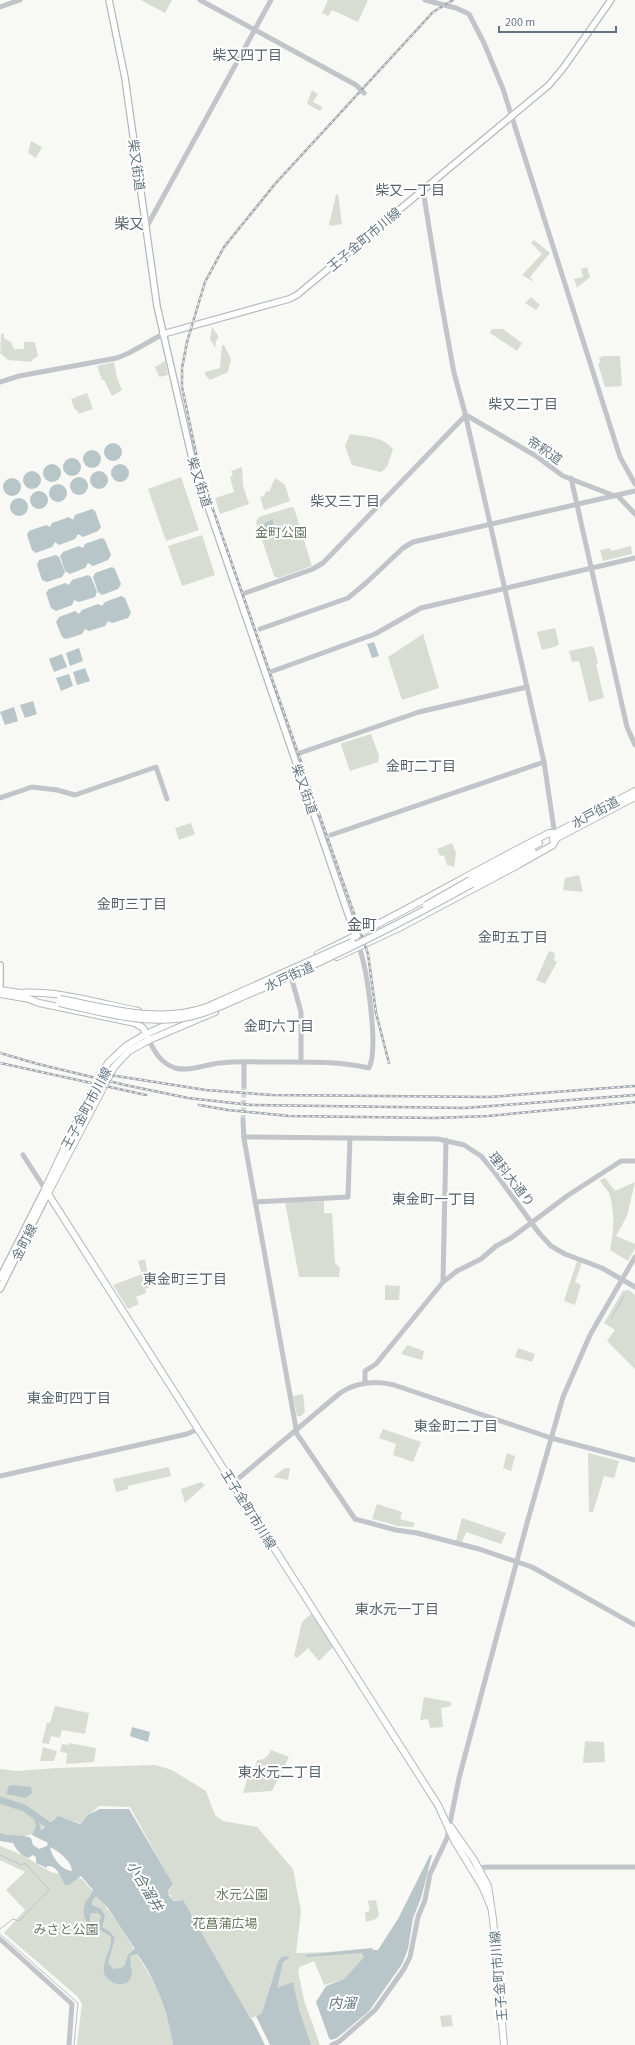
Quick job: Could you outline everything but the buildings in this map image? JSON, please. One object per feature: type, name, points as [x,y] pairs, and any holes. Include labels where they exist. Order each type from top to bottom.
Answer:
[{"type":"main road","name":"柴又街道","points":[[108,0],[125,78],[157,307],[194,469],[359,947]]},
{"type":"main road","name":"王子金町市川線","points":[[163,334],[294,297],[556,78],[611,0]]},
{"type":"main road","name":"水戸街道","points":[[0,990],[60,999],[134,1013],[157,1015],[186,1013],[207,1007],[344,946],[422,907],[471,882],[635,791]]},
{"type":"main road","name":"水戸街道","points":[[555,836],[635,797]]},
{"type":"main road","name":"水戸街道","points":[[207,1005],[356,936],[549,833],[555,836]]},
{"type":"main road","name":"水戸街道","points":[[148,1037],[166,1032],[292,978],[418,918],[553,845],[555,836]]},
{"type":"main road","name":"水戸街道","points":[[0,994],[138,1019],[165,1020],[193,1016],[272,984],[343,951],[424,911],[471,882]]},
{"type":"main road","points":[[419,902],[418,906],[421,912],[426,914]]},
{"type":"main road","points":[[412,906],[416,907],[419,913],[418,918]]},
{"type":"main road","points":[[0,965],[0,986]]},
{"type":"main road","points":[[17,993],[50,993],[154,1013],[180,1012],[207,1005]]},
{"type":"main road","points":[[27,998],[39,1003],[135,1023],[141,1026],[148,1037],[157,1029],[207,1005]]},
{"type":"main road","points":[[154,1013],[154,1020],[157,1029]]},
{"type":"main road","points":[[157,1029],[166,1032]]},
{"type":"main road","name":"王子金町市川線","points":[[148,1037],[126,1046],[108,1063],[44,1189],[438,1805],[449,1825],[455,1842],[476,1869],[491,1907],[504,2045]]},
{"type":"main road","name":"王子金町市川線","points":[[47,1195],[114,1066],[129,1051],[148,1037]]},
{"type":"main road","name":"金町線","points":[[0,1278],[44,1189]]},
{"type":"main road","name":"金町線","points":[[0,1288],[47,1195]]},
{"type":"street","points":[[0,7],[20,0]]},
{"type":"street","points":[[200,0],[356,85],[364,93]]},
{"type":"street","points":[[146,228],[271,0]]},
{"type":"street","points":[[425,0],[456,8],[469,14],[498,78],[611,432],[625,468],[635,484]]},
{"type":"street","points":[[423,190],[454,373],[466,415],[544,762],[555,836]]},
{"type":"street","points":[[0,382],[19,376],[117,358],[163,334]]},
{"type":"street","points":[[246,593],[313,569],[323,563],[466,415]]},
{"type":"street","name":"帝釈道","points":[[466,415],[536,456],[563,476],[616,495],[635,514]]},
{"type":"street","points":[[571,478],[627,727],[635,745]]},
{"type":"street","points":[[260,629],[348,598],[403,548],[413,542],[635,491]]},
{"type":"street","points":[[273,671],[378,633],[421,608],[635,558]]},
{"type":"street","points":[[294,756],[419,712],[527,687]]},
{"type":"street","points":[[331,835],[544,762]]},
{"type":"street","points":[[0,798],[32,787],[57,790],[75,795],[156,767],[167,799]]},
{"type":"street","points":[[148,1037],[159,1058],[176,1068],[188,1069],[220,1062],[301,1062],[342,1063],[369,1068],[372,1062],[372,1032],[366,972],[359,947]]},
{"type":"street","points":[[288,968],[301,1012],[301,1062]]},
{"type":"street","points":[[207,1005],[212,1013]]},
{"type":"street","points":[[244,1062],[244,1086]]},
{"type":"street","points":[[244,1120],[244,1137],[297,1434],[355,1519],[479,1549],[538,1570],[635,1626]]},
{"type":"street","name":"理科大通り","points":[[244,1137],[446,1140],[467,1146],[486,1161],[544,1240],[557,1250],[602,1268],[622,1278],[635,1287]]},
{"type":"street","points":[[255,1202],[348,1197],[350,1138]]},
{"type":"street","points":[[443,1282],[446,1140]]},
{"type":"street","points":[[23,1155],[44,1189]]},
{"type":"street","points":[[365,1383],[365,1371],[376,1364],[443,1282],[457,1271],[481,1259],[531,1222],[621,1161],[635,1161]]},
{"type":"street","points":[[332,2045],[340,2041],[373,2012],[404,1969],[413,1948],[418,1917],[425,1900],[430,1874],[447,1838],[459,1778],[516,1563],[563,1397],[574,1368],[593,1330],[635,1257]]},
{"type":"street","points":[[232,1483],[340,1393],[365,1383],[378,1382],[394,1385],[551,1438],[635,1460]]},
{"type":"street","points":[[0,1476],[187,1434],[198,1429]]},
{"type":"street","points":[[476,1869],[635,1867]]},
{"type":"street","points":[[0,1939],[72,2004],[69,2045]]},
{"type":"green space","points":[[141,0],[172,0],[165,13]]},
{"type":"green space","points":[[328,0],[368,0],[358,22],[332,10],[328,16],[322,13]]},
{"type":"green space","points":[[312,90],[318,94],[313,102],[323,107],[320,111],[307,104]]},
{"type":"green space","points":[[31,141],[42,147],[36,158],[28,153]]},
{"type":"green space","points":[[338,194],[342,224],[330,226],[329,224],[336,195]]},
{"type":"green space","points":[[534,240],[550,253],[530,277],[534,282],[522,275],[542,254],[531,243]]},
{"type":"green space","points":[[587,267],[590,277],[577,288],[574,279],[583,277],[581,269]]},
{"type":"green space","points":[[531,297],[540,305],[536,310],[525,303]]},
{"type":"green space","points":[[212,327],[219,337],[216,341],[215,348],[210,339]]},
{"type":"green space","points":[[492,329],[503,329],[522,343],[517,351],[490,333]]},
{"type":"green space","points":[[4,333],[4,338],[0,351],[1,334]]},
{"type":"green space","points":[[4,338],[11,342],[14,349],[24,349],[24,342],[35,342],[38,356],[31,362],[8,360],[0,353]]},
{"type":"green space","points":[[222,345],[224,345],[231,359],[228,372],[210,380],[205,375],[205,372],[220,368]]},
{"type":"green space","points":[[603,356],[620,356],[622,386],[605,387],[598,364],[600,362],[599,358]]},
{"type":"green space","points":[[165,361],[168,375],[159,377],[155,367]]},
{"type":"green space","points":[[114,362],[117,378],[122,390],[112,396],[104,380],[102,380],[97,366]]},
{"type":"green space","points":[[87,393],[93,409],[79,414],[77,410],[75,410],[71,399]]},
{"type":"green space","points":[[350,434],[379,439],[389,445],[393,449],[387,467],[381,472],[352,465],[345,446]]},
{"type":"green space","points":[[242,467],[243,486],[249,504],[220,514],[215,498],[234,492],[230,477],[233,476],[231,471]]},
{"type":"green space","points":[[181,477],[199,530],[166,541],[148,489]]},
{"type":"green space","points":[[275,478],[285,485],[290,501],[264,510],[260,497],[264,496],[266,491],[269,492]]},
{"type":"green space","name":"金町公園","points":[[291,507],[294,508],[312,566],[278,578],[274,576],[256,522],[259,517]]},
{"type":"green space","points":[[202,535],[215,575],[182,586],[168,546]]},
{"type":"green space","points":[[631,546],[632,554],[603,561],[600,550],[610,548],[611,551]]},
{"type":"green space","points":[[555,628],[559,644],[557,646],[542,650],[537,632]]},
{"type":"green space","points":[[423,634],[439,688],[402,700],[388,657]]},
{"type":"green space","points":[[592,646],[594,648],[598,663],[596,664],[604,698],[589,702],[579,661],[572,662],[569,651]]},
{"type":"green space","points":[[371,734],[379,756],[378,762],[350,771],[341,745],[342,743]]},
{"type":"green space","points":[[191,823],[195,834],[179,840],[175,828]]},
{"type":"green space","points":[[452,843],[456,853],[454,867],[447,865],[444,855],[440,856],[437,849]]},
{"type":"green space","points":[[579,875],[583,892],[563,890],[565,878]]},
{"type":"green space","points":[[549,951],[555,953],[554,960],[557,962],[545,984],[536,980]]},
{"type":"green space","points":[[605,1178],[615,1191],[635,1182],[627,1216],[616,1236],[635,1244],[635,1248],[628,1261],[610,1250],[613,1229],[613,1214],[609,1193],[600,1180]]},
{"type":"green space","points":[[324,1201],[324,1213],[332,1213],[335,1263],[340,1268],[339,1277],[299,1277],[285,1202]]},
{"type":"green space","points":[[145,1259],[150,1287],[145,1289],[146,1293],[136,1297],[139,1304],[128,1309],[113,1285],[142,1274],[138,1261]]},
{"type":"green space","points":[[577,1261],[582,1263],[575,1282],[581,1285],[575,1305],[564,1301]]},
{"type":"green space","points":[[385,1285],[400,1286],[399,1300],[385,1300]]},
{"type":"green space","points":[[629,1290],[635,1295],[635,1369],[607,1341],[615,1330],[604,1323],[623,1291]]},
{"type":"green space","points":[[407,1345],[424,1351],[422,1360],[401,1354]]},
{"type":"green space","points":[[518,1348],[535,1354],[532,1362],[515,1357]]},
{"type":"green space","points":[[303,1394],[305,1412],[301,1416],[297,1416],[293,1396]]},
{"type":"green space","points":[[383,1429],[421,1442],[413,1462],[393,1455],[396,1444],[379,1438]]},
{"type":"green space","points":[[507,1453],[515,1456],[511,1471],[503,1468]]},
{"type":"green space","points":[[588,1453],[619,1461],[614,1478],[604,1476],[593,1512],[589,1512]]},
{"type":"green space","points":[[169,1467],[171,1476],[128,1486],[128,1489],[116,1492],[113,1479]]},
{"type":"green space","points":[[285,1468],[290,1468],[288,1480],[273,1477]]},
{"type":"green space","points":[[201,1482],[205,1485],[185,1503],[181,1489]]},
{"type":"green space","points":[[377,1504],[402,1512],[400,1519],[415,1523],[413,1527],[398,1526],[372,1519]]},
{"type":"green space","points":[[462,1518],[506,1533],[501,1544],[466,1532],[462,1542],[456,1541]]},
{"type":"green space","points":[[312,1613],[333,1647],[319,1661],[308,1648],[297,1658],[294,1656],[302,1622]]},
{"type":"green space","points":[[424,1697],[451,1702],[451,1706],[441,1708],[443,1727],[430,1728],[428,1719],[420,1720]]},
{"type":"green space","points":[[55,1706],[89,1713],[85,1734],[62,1730],[60,1738],[51,1736],[49,1744],[42,1743],[47,1722],[50,1723]]},
{"type":"green space","points":[[585,1741],[604,1742],[605,1762],[583,1763]]},
{"type":"green space","points":[[69,1743],[96,1748],[94,1762],[66,1764],[67,1753],[60,1752],[62,1744],[69,1745]]},
{"type":"green space","points":[[43,1747],[57,1751],[54,1761],[40,1761]]},
{"type":"green space","points":[[271,1750],[289,1757],[272,1791],[243,1793],[249,1773],[255,1767],[257,1760],[262,1760],[265,1758]]},
{"type":"green space","name":"水元公園","points":[[155,1765],[172,1770],[206,1791],[215,1815],[223,1821],[257,1827],[293,1869],[301,1911],[296,1953],[362,1949],[364,1957],[344,1979],[324,1985],[314,1961],[300,1967],[298,1971],[304,2000],[320,2045],[263,2045],[182,1900],[173,1900],[168,1892],[173,1885],[130,1807],[99,1806],[80,1823],[56,1817],[41,1829],[31,1834],[25,1836],[0,1837],[0,1769],[17,1771],[56,1768]]},
{"type":"green space","name":"みさと公園","points":[[0,1846],[22,1855],[51,1872],[82,1879],[103,1903],[121,1927],[158,1990],[171,2029],[173,2045],[77,2045],[82,2004],[78,1997],[4,1933],[25,1910],[6,1890],[25,1872],[0,1860]]},
{"type":"green space","points":[[376,1900],[379,1915],[376,1919],[366,1922],[365,1912],[370,1911],[368,1901]]},
{"type":"green space","points":[[451,2015],[453,2026],[442,2027],[440,2016]]},
{"type":"water","points":[[113,443],[119,446],[122,452],[119,458],[113,461],[107,458],[104,452],[107,446]]},
{"type":"water","points":[[92,450],[98,453],[101,459],[98,465],[92,468],[86,465],[83,459],[86,453]]},
{"type":"water","points":[[72,458],[78,461],[81,467],[78,473],[72,476],[66,473],[63,467],[66,461]]},
{"type":"water","points":[[52,464],[58,467],[61,473],[58,479],[52,482],[46,479],[43,473],[46,467]]},
{"type":"water","points":[[120,464],[126,467],[129,473],[126,479],[120,482],[114,479],[111,473],[114,467]]},
{"type":"water","points":[[32,471],[38,474],[41,480],[38,486],[32,489],[26,486],[23,480],[26,474]]},
{"type":"water","points":[[99,471],[105,474],[108,480],[105,486],[99,489],[93,486],[90,480],[93,474]]},
{"type":"water","points":[[79,477],[85,480],[88,486],[85,492],[79,495],[73,492],[70,486],[73,480]]},
{"type":"water","points":[[12,478],[18,481],[21,487],[18,493],[12,496],[6,493],[3,487],[6,481]]},
{"type":"water","points":[[58,484],[64,487],[67,493],[64,499],[58,502],[52,499],[49,493],[52,487]]},
{"type":"water","points":[[39,491],[45,494],[48,500],[45,506],[39,509],[33,506],[30,500],[33,494]]},
{"type":"water","points":[[19,498],[25,501],[28,507],[25,513],[19,516],[13,513],[10,507],[13,501]]},
{"type":"water","points":[[92,509],[95,511],[101,527],[98,531],[83,537],[78,534],[75,539],[59,545],[55,542],[52,547],[36,553],[32,550],[27,535],[29,531],[46,525],[50,527],[52,523],[69,517],[73,520],[75,515]]},
{"type":"water","points":[[273,519],[273,528],[276,530],[278,537],[275,539],[271,538],[268,532],[264,529],[263,524]]},
{"type":"water","points":[[102,538],[105,540],[111,555],[108,560],[93,566],[88,563],[85,568],[70,574],[65,571],[60,556],[63,552],[79,546],[83,548],[85,544]]},
{"type":"water","points":[[56,555],[59,557],[65,572],[62,577],[47,582],[42,580],[37,565],[39,560]]},
{"type":"water","points":[[112,567],[115,569],[121,584],[118,589],[102,595],[98,592],[93,577],[95,573]]},
{"type":"water","points":[[88,575],[91,577],[97,592],[95,597],[79,602],[74,600],[72,605],[56,611],[51,608],[46,593],[49,589],[65,583],[69,585],[72,580]]},
{"type":"water","points":[[121,596],[125,598],[131,613],[128,618],[112,623],[108,621],[105,626],[89,631],[85,629],[82,634],[66,639],[62,637],[56,622],[59,617],[75,611],[79,614],[82,610],[98,604],[102,606],[105,602]]},
{"type":"water","points":[[374,642],[379,656],[372,658],[367,644]]},
{"type":"water","points":[[79,648],[83,661],[70,666],[66,653]]},
{"type":"water","points":[[62,654],[67,667],[54,672],[49,659]]},
{"type":"water","points":[[85,668],[90,681],[77,685],[73,672]]},
{"type":"water","points":[[69,674],[73,686],[61,691],[56,678]]},
{"type":"water","points":[[33,701],[37,714],[25,718],[20,705]]},
{"type":"water","points":[[14,707],[18,721],[5,725],[0,712]]},
{"type":"water","points":[[132,1727],[150,1732],[148,1742],[130,1736]]},
{"type":"water","points":[[9,1786],[31,1787],[32,1793],[26,1798],[6,1794]]},
{"type":"water","points":[[100,1809],[129,1809],[173,1884],[168,1891],[169,1896],[174,1901],[183,1900],[251,2020],[262,2013],[278,1962],[282,1957],[289,1956],[289,1958],[283,1962],[277,1988],[293,1982],[299,2010],[311,2045],[173,2045],[161,1998],[151,1976],[138,1955],[136,1954],[130,1956],[132,1975],[128,1982],[116,1984],[107,1978],[104,1972],[104,1967],[111,1943],[111,1937],[88,1924],[85,1920],[84,1914],[84,1907],[93,1890],[81,1876],[69,1885],[65,1885],[56,1869],[50,1866],[47,1866],[47,1868],[36,1863],[36,1857],[32,1855],[29,1858],[22,1855],[13,1843],[0,1841],[0,1833],[27,1837],[31,1838],[33,1845],[39,1849],[47,1846],[48,1843],[32,1835],[36,1826],[34,1818],[38,1820],[41,1830],[58,1816],[80,1824],[88,1815]],"holes":[[[50,1847],[67,1860],[72,1871],[64,1869],[61,1866],[52,1855]],[[96,1896],[108,1908],[135,1949],[128,1955],[125,1965],[121,1968],[113,1969],[108,1963],[115,1938],[110,1932],[102,1927],[105,1916],[101,1909],[92,1905],[92,1901]],[[92,1913],[98,1913],[101,1916],[99,1924],[95,1925],[90,1921],[90,1915]]]},
{"type":"water","name":"内溜","points":[[430,1855],[432,1855],[421,1898],[413,1918],[408,1949],[402,1964],[369,2011],[337,2038],[331,2040],[316,2002],[326,1986],[344,1979],[364,1957],[362,1953],[306,1957],[306,1955],[372,1948],[373,1950],[378,1950],[398,1919]]},
{"type":"pier","points":[[250,2015],[252,2018],[256,2016],[270,2045],[265,2045]]},
{"type":"waterway","points":[[611,1319],[624,1296]]},
{"type":"waterway","name":"小合溜井","points":[[0,1800],[24,1808],[54,1829]]},
{"type":"waterway","points":[[0,1855],[21,1865],[25,1863],[49,1890],[19,1921],[13,1919],[0,1929]]},
{"type":"waterway","points":[[0,1934],[78,2003],[74,2045]]},
{"type":"tunnel","points":[[243,1120],[244,1086]]},
{"type":"railway","points":[[389,1063],[376,1013],[368,954],[200,472],[182,387],[182,368],[187,342],[205,282],[224,247],[275,184],[433,12],[453,0]]},
{"type":"railway","points":[[0,1053],[38,1064],[125,1085],[188,1098],[251,1105],[465,1108],[635,1095]]},
{"type":"railway","points":[[0,1063],[146,1095]]},
{"type":"railway","points":[[97,1073],[206,1090],[272,1095],[489,1097],[635,1086]]},
{"type":"railway","points":[[199,1105],[228,1110],[289,1116],[435,1118],[488,1116],[635,1102]]},
{"type":"district","name":"柴又四丁目","points":[[247,55]]},
{"type":"district","name":"柴又一丁目","points":[[410,190]]},
{"type":"district","name":"柴又","points":[[129,224]]},
{"type":"district","name":"柴又二丁目","points":[[523,404]]},
{"type":"district","name":"柴又三丁目","points":[[345,501]]},
{"type":"district","name":"金町二丁目","points":[[421,766]]},
{"type":"district","name":"金町三丁目","points":[[132,904]]},
{"type":"district","name":"金町","points":[[362,925]]},
{"type":"district","name":"金町五丁目","points":[[513,937]]},
{"type":"district","name":"金町六丁目","points":[[279,1026]]},
{"type":"district","name":"東金町一丁目","points":[[434,1199]]},
{"type":"district","name":"東金町三丁目","points":[[185,1279]]},
{"type":"district","name":"東金町四丁目","points":[[69,1398]]},
{"type":"district","name":"東金町二丁目","points":[[456,1426]]},
{"type":"district","name":"東水元一丁目","points":[[397,1609]]},
{"type":"district","name":"東水元二丁目","points":[[280,1772]]},
{"type":"park label","name":"花菖蒲広場","points":[[225,1923]]}]
